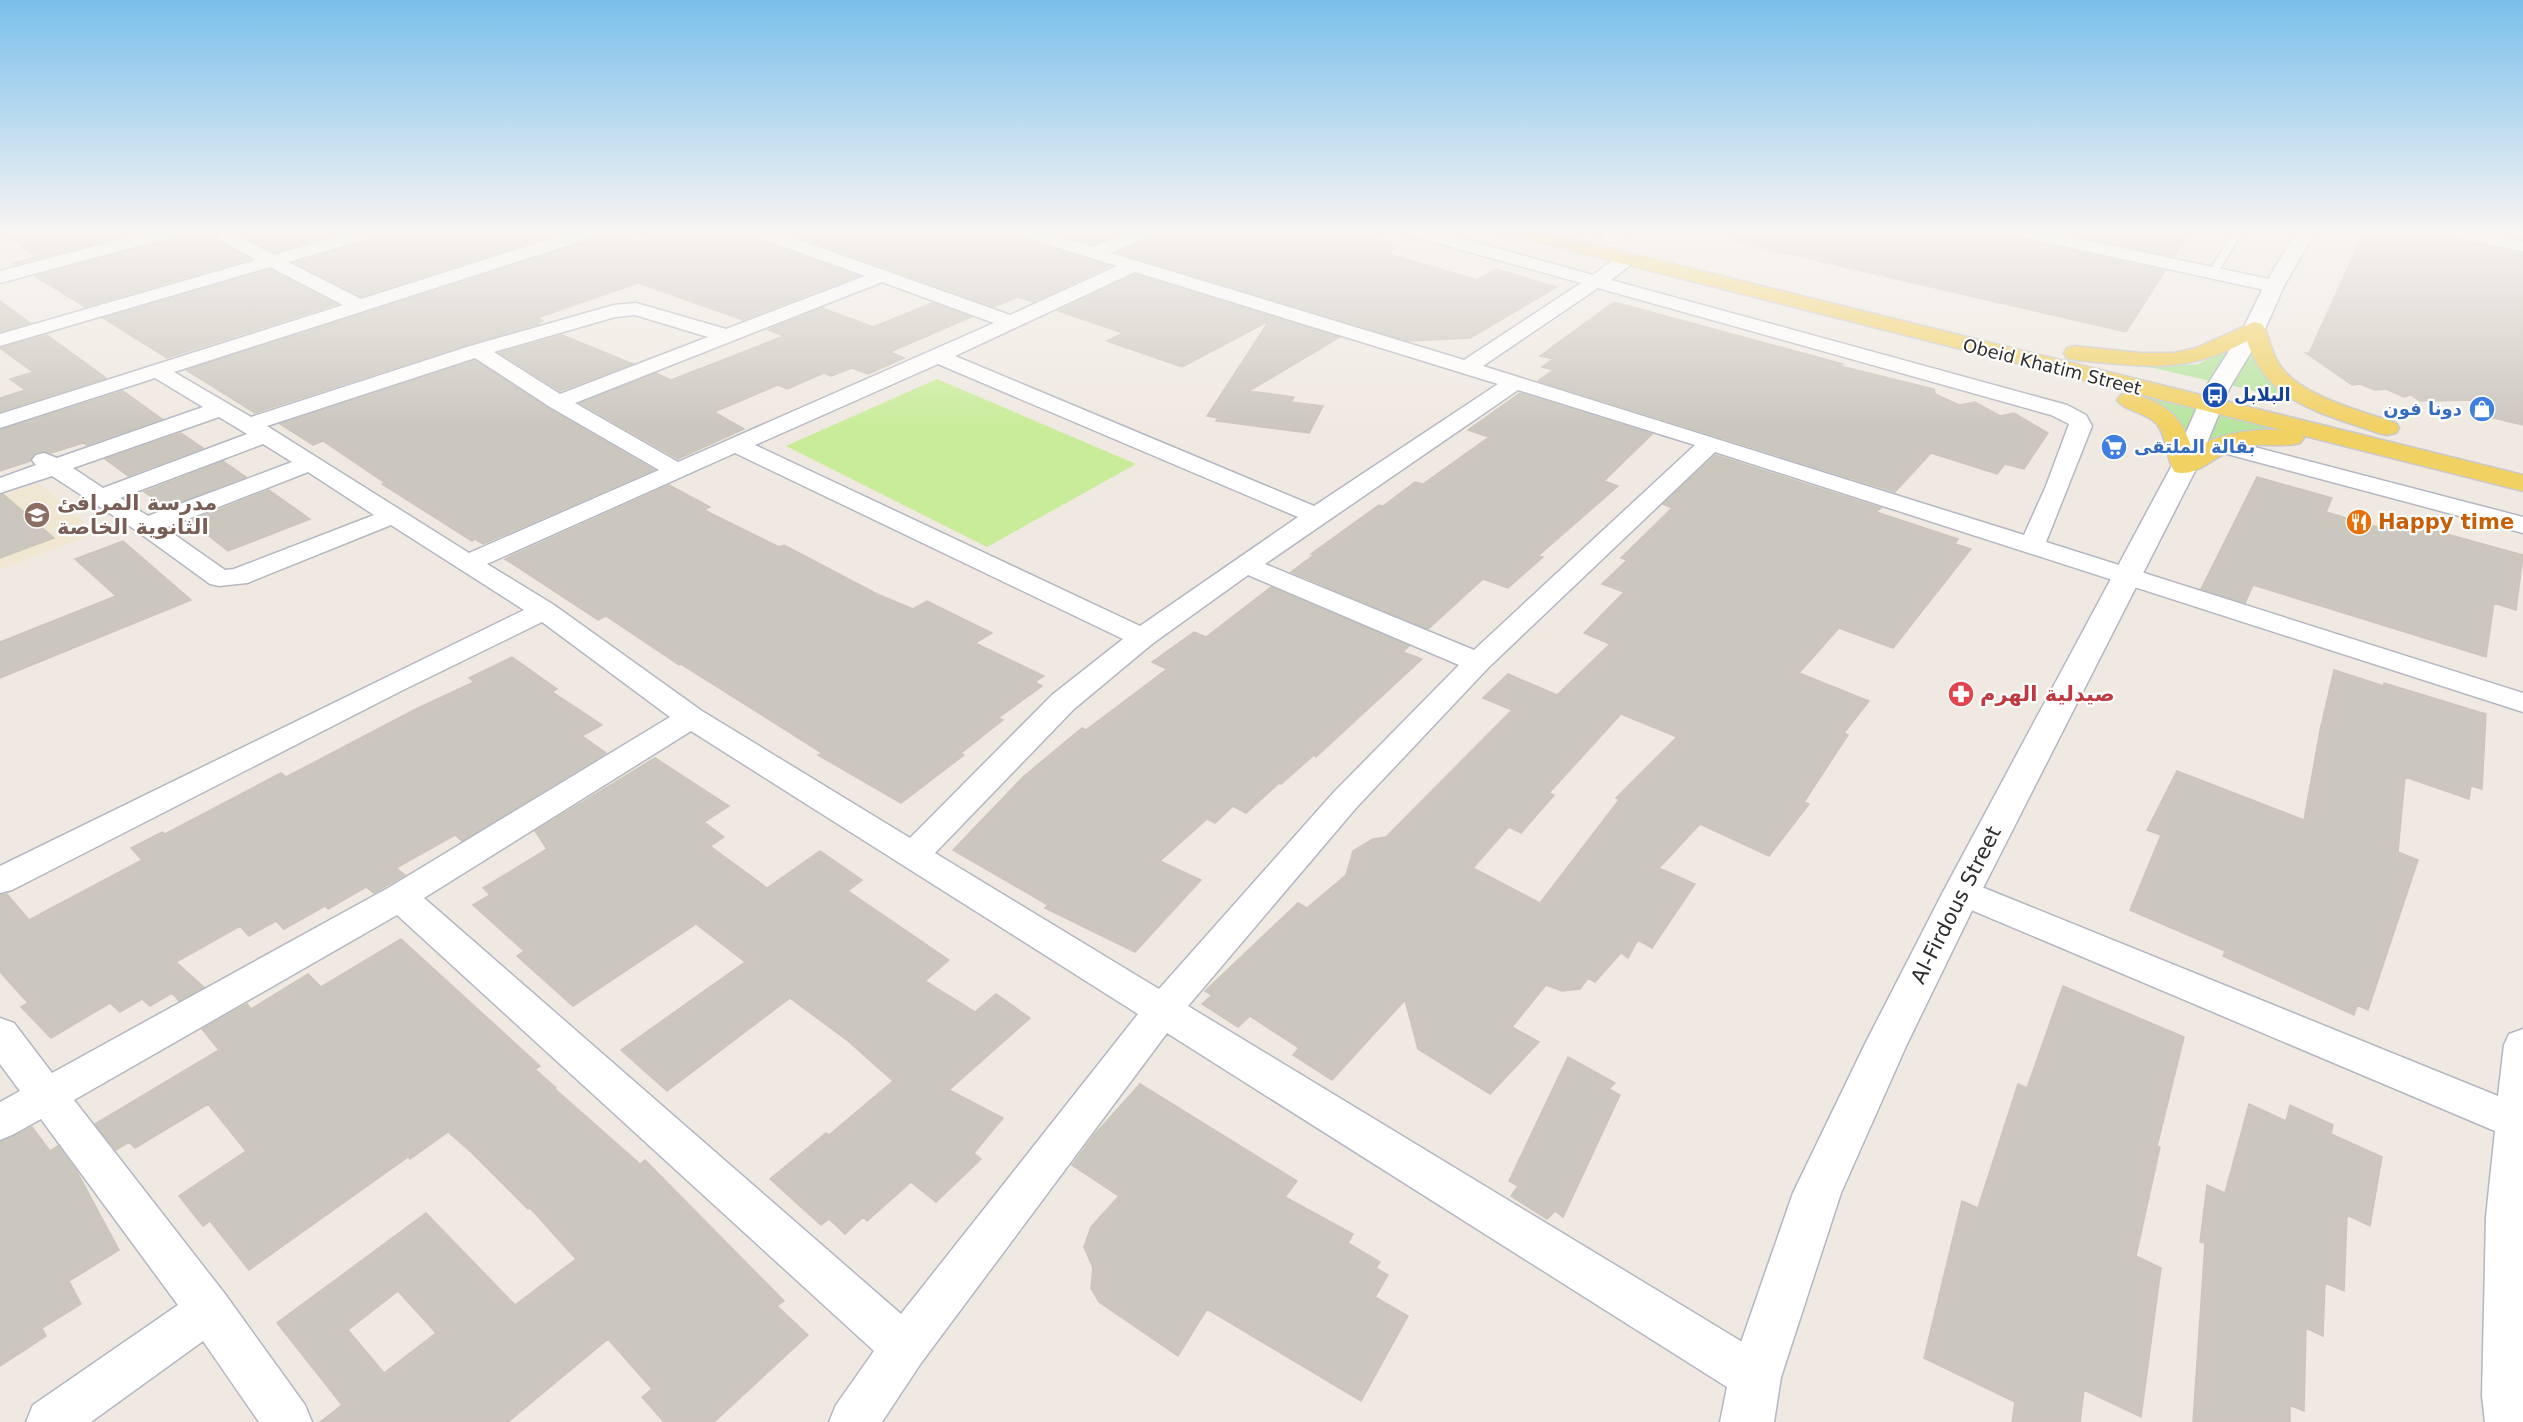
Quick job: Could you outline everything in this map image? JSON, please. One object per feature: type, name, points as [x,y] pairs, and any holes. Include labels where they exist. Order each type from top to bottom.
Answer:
[{"type":"main road","name":"Obeid Khatim Street","points":[[1773,296],[1986,350],[2215,397],[2383,438],[2523,483]]},
{"type":"main road","name":"Obeid Khatim Street","points":[[1857,296],[2075,353],[2215,397]]},
{"type":"main road","points":[[2075,353],[2165,359],[2186,358],[2202,354],[2254,329],[2266,362],[2280,380],[2383,438]]},
{"type":"main road","points":[[1986,350],[2085,383],[2164,415],[2173,427],[2184,467],[2220,445],[2241,439],[2264,437],[2325,440],[2383,438]]},
{"type":"main road","name":"Obeid Khatim Street","points":[[2383,438],[2523,461]]},
{"type":"street","points":[[0,340],[150,296]]},
{"type":"street","points":[[339,296],[358,306]]},
{"type":"street","points":[[0,421],[388,296]]},
{"type":"street","points":[[558,402],[829,296]]},
{"type":"street","points":[[940,296],[1012,322]]},
{"type":"street","points":[[467,563],[938,356],[1067,296]]},
{"type":"street","points":[[1231,296],[1711,443],[2523,704]]},
{"type":"street","points":[[1466,368],[1572,296]]},
{"type":"street","points":[[1654,296],[2059,410],[2078,420],[2080,426],[2058,486],[2031,547]]},
{"type":"street","name":"Al-Firdous Street","points":[[1747,1422],[1755,1377],[1817,1193],[1886,1044],[1962,892],[2184,467],[2215,397],[2254,329],[2269,296]]},
{"type":"street","points":[[0,486],[49,464],[245,423],[477,350],[614,310],[636,309],[727,336]]},
{"type":"street","points":[[477,350],[558,402],[677,471]]},
{"type":"street","points":[[938,356],[1316,516]]},
{"type":"street","points":[[157,370],[543,611],[691,718],[1755,1377]]},
{"type":"street","points":[[913,855],[1063,702],[1142,638],[1316,516],[1515,383]]},
{"type":"street","points":[[101,497],[245,423]]},
{"type":"street","points":[[853,1422],[904,1347],[1163,1010],[1345,800],[1478,662],[1711,443]]},
{"type":"street","points":[[736,445],[1142,638]]},
{"type":"street","points":[[2220,445],[2523,525]]},
{"type":"street","points":[[49,464],[146,526],[219,578],[238,577],[393,516]]},
{"type":"street","points":[[146,526],[308,464]]},
{"type":"street","points":[[1246,565],[1478,662]]},
{"type":"street","points":[[0,881],[543,611]]},
{"type":"street","points":[[0,1122],[400,897],[691,718]]},
{"type":"street","points":[[1962,892],[2515,1121]]},
{"type":"street","points":[[400,897],[904,1347]]},
{"type":"street","points":[[0,1034],[209,1310],[288,1422]]},
{"type":"street","points":[[2509,1422],[2506,1396],[2515,1221],[2515,1121],[2523,1045]]},
{"type":"street","points":[[50,1422],[209,1310]]},
{"type":"shaded area","name":"مدرسة المرافئ الثانوية الخاصة","points":[[38,483],[96,533],[0,569],[0,496]]},
{"type":"green space","points":[[2238,344],[2215,382],[2149,367],[2198,364]]},
{"type":"green space","points":[[2248,347],[2266,371],[2310,405],[2230,385]]},
{"type":"green space","points":[[937,379],[1136,464],[987,547],[786,446]]},
{"type":"green space","points":[[2110,383],[2200,406],[2189,439],[2154,406]]},
{"type":"green space","points":[[2218,411],[2314,435],[2225,438],[2204,442]]},
{"type":"building","points":[[68,296],[122,296],[85,307]]},
{"type":"building","points":[[177,296],[322,296],[337,304],[167,358],[103,318]]},
{"type":"building","points":[[416,296],[599,296],[537,318],[543,321],[536,323],[538,324],[255,413],[186,370]]},
{"type":"building","points":[[676,296],[805,296],[743,320]]},
{"type":"building","points":[[964,296],[1045,296],[1033,302],[1018,297],[994,307]]},
{"type":"building","points":[[1088,296],[1208,296],[1340,337],[1249,391],[1294,397],[1291,402],[1323,406],[1309,433],[1216,421],[1218,418],[1207,416],[1269,321],[1182,367],[1107,341],[1123,333],[1058,311]]},
{"type":"building","points":[[1260,296],[1541,296],[1470,338],[1408,341]]},
{"type":"building","points":[[1972,296],[2149,296],[2126,332]]},
{"type":"building","points":[[2335,296],[2523,296],[2523,425],[2472,413],[2475,400],[2420,401],[2411,395],[2404,397],[2386,389],[2375,390],[2360,384],[2352,385],[2306,353],[2312,353],[2310,351]]},
{"type":"building","points":[[0,301],[30,323],[0,332]]},
{"type":"building","points":[[1614,302],[1843,364],[1840,366],[1934,389],[1935,394],[1959,405],[1975,402],[2000,416],[2014,413],[2048,433],[2024,469],[2005,464],[1997,474],[1931,453],[1895,492],[1538,381],[1553,370],[1542,367],[1553,359],[1540,356]]},
{"type":"building","points":[[932,303],[971,317],[890,352],[904,358],[868,374],[852,368],[831,376],[824,373],[787,389],[778,385],[714,412],[744,429],[678,459],[580,403],[656,373],[671,380],[784,336],[768,330],[822,308],[873,327]]},
{"type":"building","points":[[47,335],[106,378],[0,412],[0,398],[25,390],[10,379],[33,372],[0,348]]},
{"type":"building","points":[[562,335],[633,364],[560,391],[499,353]]},
{"type":"building","points":[[475,360],[549,409],[654,470],[483,544],[475,539],[472,541],[382,484],[385,483],[323,441],[313,445],[280,424]]},
{"type":"building","points":[[123,391],[162,419],[87,445],[83,443],[51,453],[43,451],[35,453],[30,461],[0,471],[0,430]]},
{"type":"building","points":[[1520,393],[1652,434],[1604,481],[1618,486],[1538,556],[1543,557],[1508,588],[1483,579],[1428,629],[1291,572],[1315,554],[1311,554],[1379,505],[1383,506],[1415,482],[1423,484],[1489,437],[1468,430]]},
{"type":"building","points":[[181,433],[203,448],[128,476],[105,459]]},
{"type":"building","points":[[1715,455],[1881,508],[1876,512],[1958,539],[1955,544],[1971,549],[1893,648],[1839,628],[1799,673],[1869,701],[1844,733],[1848,735],[1804,802],[1809,804],[1769,856],[1700,824],[1659,868],[1695,884],[1652,948],[1638,940],[1628,958],[1621,953],[1595,982],[1588,978],[1580,989],[1562,991],[1546,985],[1512,1027],[1539,1042],[1490,1094],[1418,1049],[1405,1000],[1332,1080],[1293,1055],[1299,1048],[1250,1016],[1238,1027],[1202,1004],[1212,995],[1205,991],[1298,903],[1307,908],[1346,875],[1353,851],[1373,839],[1386,837],[1512,710],[1483,698],[1508,674],[1557,695],[1610,644],[1584,633],[1624,592],[1602,584],[1627,560],[1621,558],[1672,508],[1663,504]],"holes":[[[1621,714],[1677,737],[1616,798],[1619,800],[1540,903],[1473,868],[1509,827],[1521,833],[1554,795],[1549,793]]]},
{"type":"building","points":[[223,461],[246,477],[167,507],[144,492]]},
{"type":"building","points":[[2257,477],[2332,498],[2326,512],[2384,529],[2388,518],[2523,555],[2516,610],[2494,603],[2486,657],[2253,585],[2245,603],[2201,589]]},
{"type":"building","points":[[669,485],[710,507],[704,510],[779,547],[784,545],[877,594],[913,609],[927,601],[992,633],[975,643],[1044,676],[1035,682],[1042,686],[998,718],[1003,720],[961,753],[964,755],[901,803],[818,755],[822,753],[681,664],[679,665],[606,616],[598,620],[505,559]]},
{"type":"building","points":[[269,490],[310,519],[228,551],[190,521]]},
{"type":"building","points":[[3,494],[54,538],[0,558],[0,495]]},
{"type":"building","points":[[123,541],[191,600],[0,678],[0,642],[116,596],[75,559]]},
{"type":"building","points":[[1271,587],[1409,646],[1403,652],[1422,659],[1316,757],[1314,755],[1281,784],[1279,783],[1246,813],[1233,806],[1215,823],[1207,819],[1160,861],[1201,880],[1135,952],[1045,908],[1048,905],[953,850],[1023,777],[1082,728],[1086,730],[1167,669],[1152,662],[1194,632],[1206,637]]},
{"type":"building","points":[[512,657],[557,689],[552,692],[602,725],[582,736],[606,753],[462,841],[455,835],[396,868],[405,875],[374,893],[366,887],[328,909],[325,906],[284,929],[276,921],[249,936],[240,926],[176,962],[204,987],[179,1001],[172,993],[150,1006],[142,999],[120,1012],[110,1003],[51,1038],[21,1007],[28,1003],[0,972],[0,895],[7,894],[29,920],[142,860],[131,848],[162,832],[165,834],[281,773],[286,777],[416,709],[474,682],[469,678]]},
{"type":"building","points":[[2334,670],[2486,714],[2482,789],[2471,786],[2469,799],[2405,777],[2398,852],[2418,860],[2368,1010],[2357,1005],[2354,1015],[2223,956],[2225,951],[2130,910],[2161,835],[2147,830],[2177,771],[2304,820]]},
{"type":"building","points":[[655,758],[729,806],[704,822],[724,837],[710,846],[767,888],[820,851],[862,880],[848,891],[949,960],[925,981],[975,1012],[996,994],[1030,1018],[949,1090],[1003,1118],[974,1153],[981,1159],[936,1202],[911,1182],[867,1221],[863,1217],[845,1234],[829,1219],[821,1225],[770,1179],[826,1133],[829,1135],[893,1081],[848,1041],[790,998],[667,1091],[621,1050],[745,962],[696,924],[573,1006],[517,956],[524,951],[473,905],[490,895],[483,888],[547,849],[535,831]]},
{"type":"building","points":[[401,939],[540,1066],[535,1069],[555,1089],[640,1164],[645,1160],[784,1301],[777,1306],[808,1335],[714,1422],[664,1422],[642,1397],[652,1389],[608,1339],[508,1422],[320,1422],[342,1405],[277,1323],[426,1213],[515,1305],[576,1259],[530,1208],[528,1209],[448,1132],[410,1159],[408,1157],[249,1270],[210,1221],[203,1226],[179,1196],[246,1151],[208,1104],[135,1148],[129,1142],[116,1150],[95,1124],[219,1050],[202,1029],[247,1004],[251,1009],[308,974],[321,987]],"holes":[[[398,1291],[436,1333],[384,1373],[348,1330]]]},
{"type":"building","points":[[2063,986],[2184,1037],[2157,1146],[2160,1147],[2136,1256],[2161,1268],[2141,1417],[2084,1390],[2080,1422],[2012,1422],[2015,1402],[1924,1358],[1962,1201],[1978,1208],[2018,1084],[2027,1088]]},
{"type":"building","points":[[1568,1057],[1615,1083],[1609,1089],[1620,1095],[1563,1217],[1555,1211],[1547,1219],[1511,1196],[1518,1186],[1509,1181]]},
{"type":"building","points":[[1140,1084],[1297,1181],[1285,1197],[1353,1234],[1348,1243],[1380,1262],[1376,1268],[1388,1275],[1375,1297],[1408,1316],[1361,1401],[1207,1309],[1178,1356],[1099,1302],[1091,1288],[1093,1268],[1084,1247],[1091,1227],[1119,1196],[1072,1165],[1095,1134]]},
{"type":"building","points":[[2249,1104],[2286,1121],[2290,1105],[2333,1125],[2331,1134],[2382,1157],[2370,1226],[2347,1215],[2344,1291],[2325,1283],[2323,1336],[2306,1328],[2304,1411],[2290,1405],[2290,1422],[2193,1422],[2205,1243],[2200,1242],[2207,1185],[2225,1193]]},
{"type":"building","points":[[32,1127],[50,1151],[58,1146],[77,1172],[119,1250],[69,1281],[81,1304],[42,1328],[46,1336],[0,1366],[0,1142]]},
{"type":"place","name":"البلابل","points":[[2215,395]]},
{"type":"place","name":"دونا فون","points":[[2482,409]]},
{"type":"place","name":"بقالة الملتقى","points":[[2114,447]]},
{"type":"place","name":"مدرسة المرافئ الثانوية الخاصة","points":[[37,515]]},
{"type":"place","name":"Happy time","points":[[2359,522]]},
{"type":"place","name":"صيدلية الهرم","points":[[1961,694]]}]
